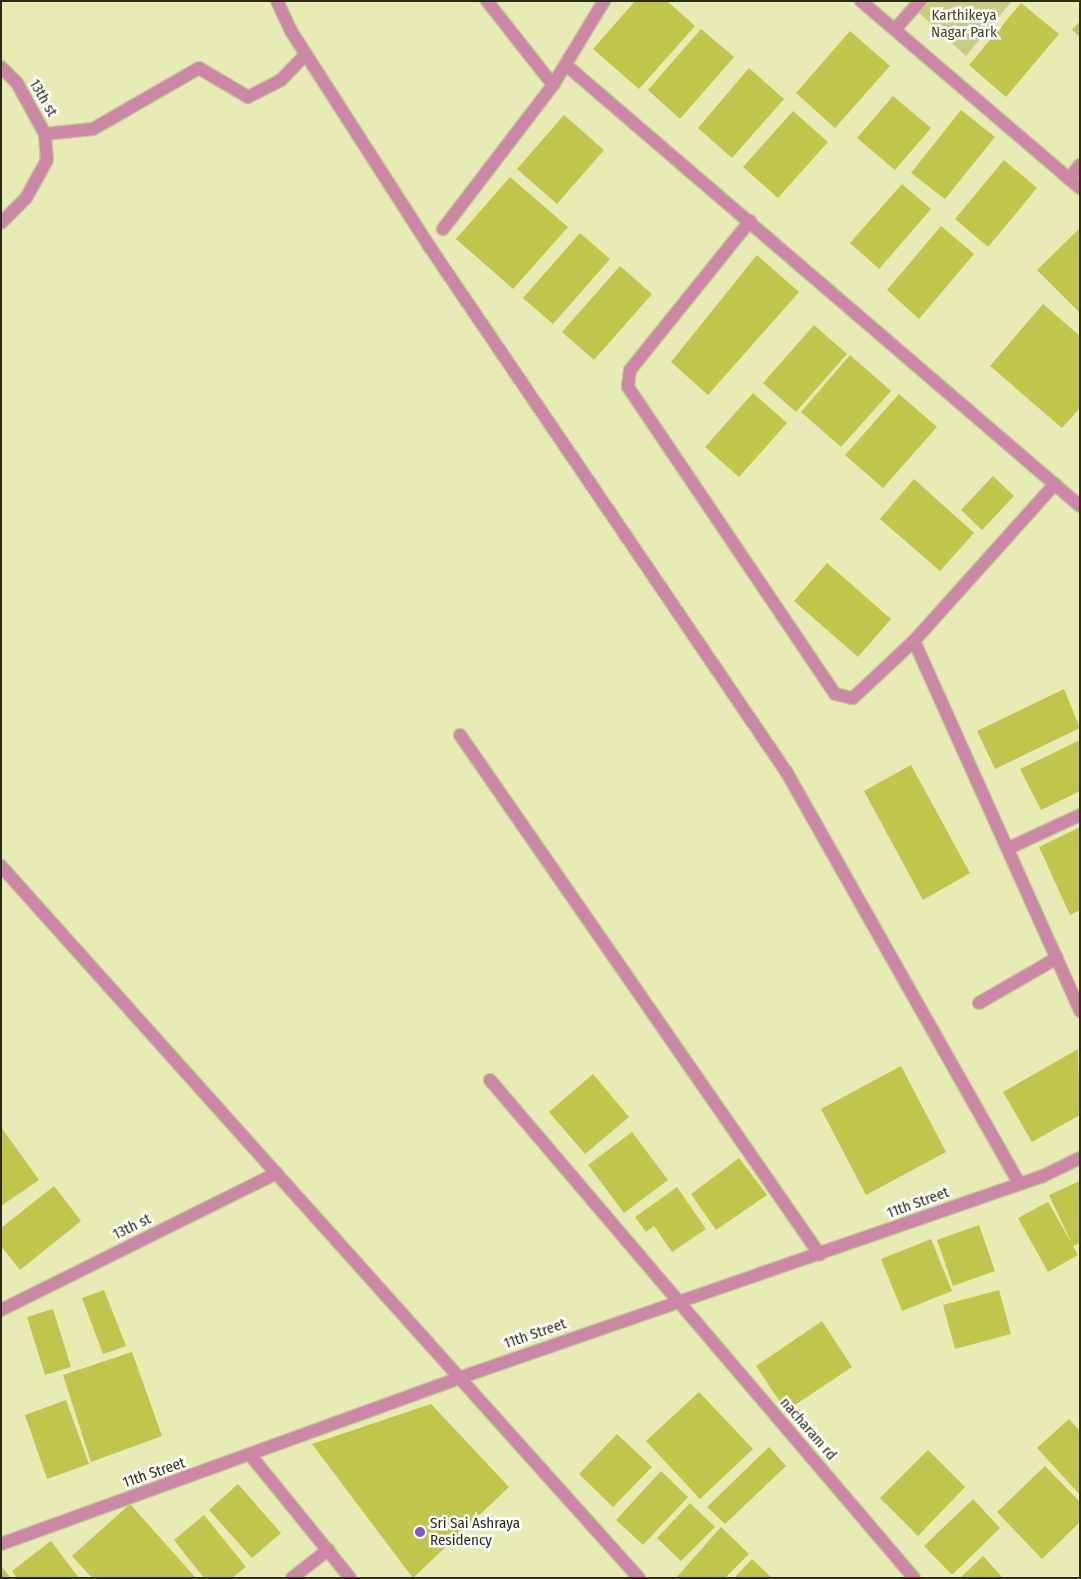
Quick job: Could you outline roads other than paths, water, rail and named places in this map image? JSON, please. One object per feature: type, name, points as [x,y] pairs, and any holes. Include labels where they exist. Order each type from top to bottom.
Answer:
[{"type":"street","points":[[277,1],[306,54],[434,254],[787,773],[1020,1184]]},
{"type":"street","points":[[487,1],[553,85]]},
{"type":"street","points":[[442,229],[553,85],[604,1]]},
{"type":"street","points":[[862,1],[1080,188]]},
{"type":"street","points":[[895,29],[920,1]]},
{"type":"street","points":[[45,134],[93,129],[199,68],[248,97],[281,80],[306,54]]},
{"type":"street","points":[[566,65],[1080,506]]},
{"type":"street","name":"13th st","points":[[1,68],[16,84],[45,134],[47,160],[26,198],[1,223]]},
{"type":"street","points":[[1069,179],[1080,165]]},
{"type":"street","points":[[750,221],[630,370],[628,387],[835,694],[853,698],[914,641],[1055,484]]},
{"type":"street","points":[[914,641],[1009,848],[1080,1011]]},
{"type":"street","points":[[460,735],[820,1256]]},
{"type":"street","points":[[1009,848],[1080,816]]},
{"type":"street","points":[[1,866],[640,1578]]},
{"type":"street","points":[[979,1003],[1057,958]]},
{"type":"street","name":"nacharam rd","points":[[490,1080],[914,1578]]},
{"type":"street","name":"11th Street","points":[[1,1544],[251,1456],[459,1378],[678,1302],[820,1256],[1020,1184],[1080,1158]]},
{"type":"street","name":"13th st","points":[[1,1310],[277,1173]]},
{"type":"street","points":[[251,1456],[350,1578]]},
{"type":"street","points":[[292,1578],[328,1550]]},
{"type":"place","name":"Sri Sai Ashraya Residency","points":[[420,1532]]},
{"type":"park label","name":"Karthikeya Nagar Park","points":[[964,24]]}]
